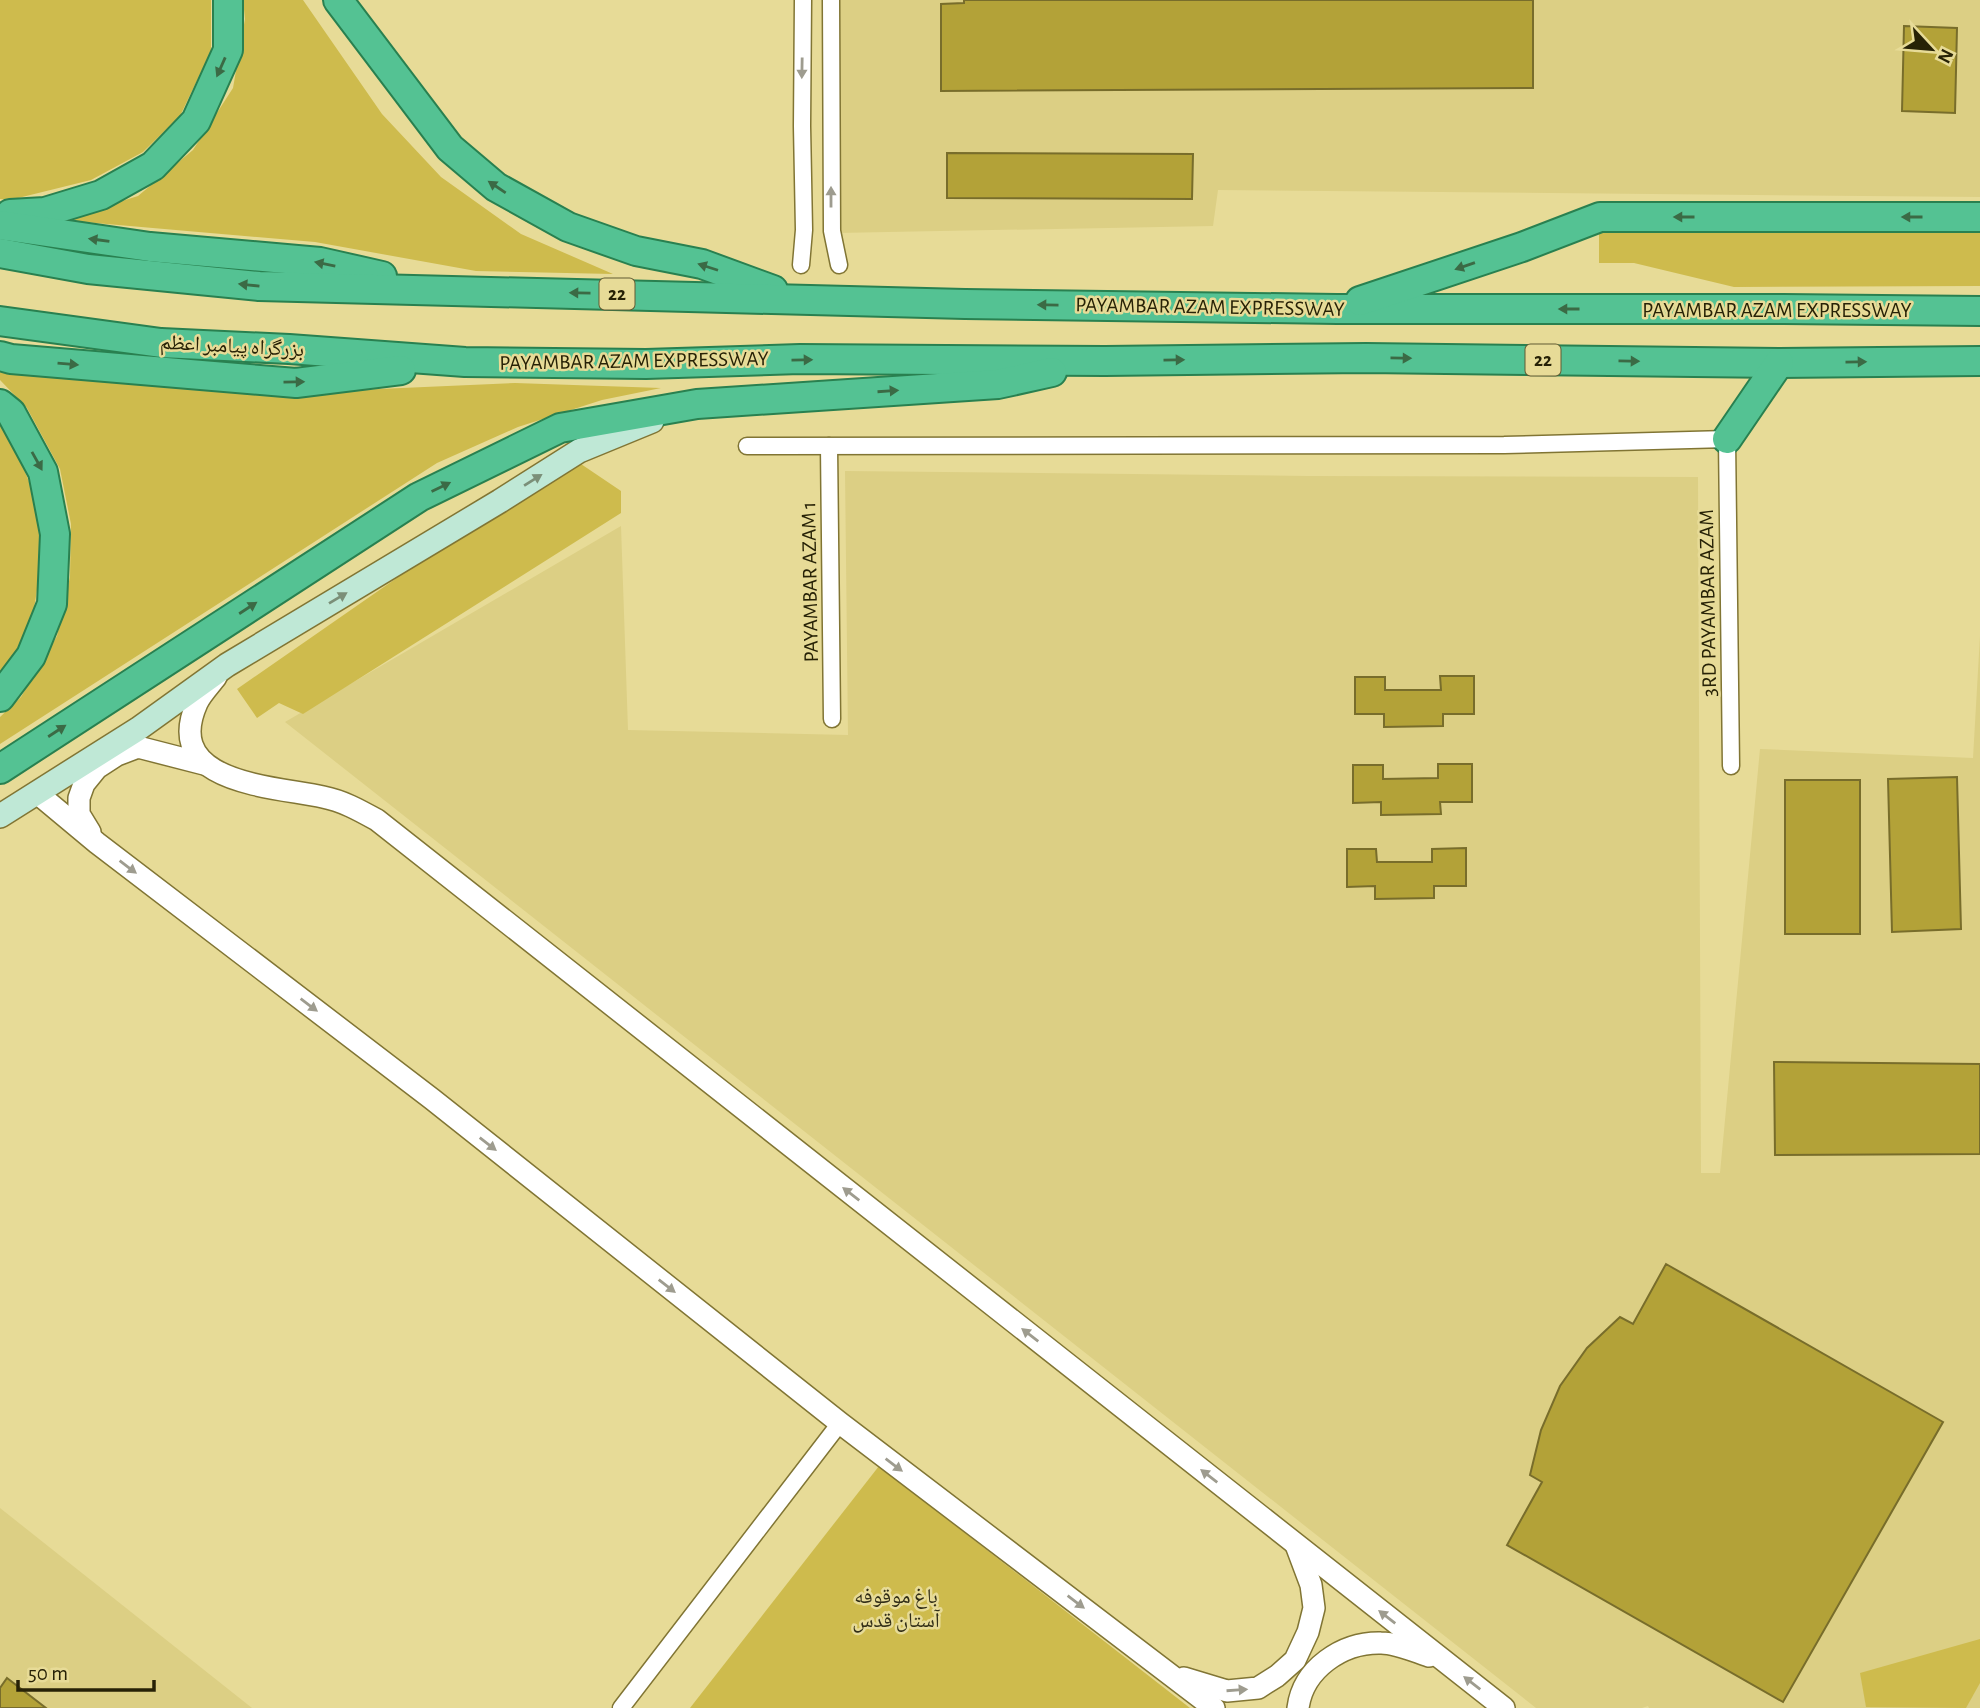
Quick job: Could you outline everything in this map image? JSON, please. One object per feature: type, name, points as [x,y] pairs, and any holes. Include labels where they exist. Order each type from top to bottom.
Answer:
[{"type":"highway","points":[[0,215],[45,212],[101,194],[153,166],[196,121],[228,50],[228,0]]},
{"type":"highway","points":[[344,4],[450,148],[496,187],[568,227],[636,251],[702,264],[795,299]]},
{"type":"highway","points":[[1337,309],[1522,247],[1600,217],[1980,217]]},
{"type":"highway","points":[[0,225],[150,247],[320,262],[439,290]]},
{"type":"highway","points":[[0,253],[88,269],[259,286],[439,290]]},
{"type":"highway","name":"PAYAMBAR AZAM EXPRESSWAY","points":[[439,290],[965,304],[1337,309],[1980,311]]},
{"type":"highway","name":"بزرگراه پیامبر اعظم","points":[[0,321],[161,343],[465,362]]},
{"type":"highway","points":[[0,356],[296,383],[465,362]]},
{"type":"highway","name":"PAYAMBAR AZAM EXPRESSWAY","points":[[465,362],[646,364],[800,359],[1105,361],[1366,358],[1766,363],[1980,361]]},
{"type":"highway","points":[[0,769],[419,497],[560,428],[697,404],[998,384],[1105,361]]},
{"type":"highway","points":[[1719,439],[1766,363]]},
{"type":"highway","points":[[0,404],[10,413],[43,472],[55,534],[52,604],[32,656],[0,697]]},
{"type":"main road","points":[[0,816],[138,729],[227,665],[579,452],[628,429],[697,404]]},
{"type":"street","points":[[801,265],[804,230],[803,0]]},
{"type":"street","points":[[831,0],[834,126],[832,231],[839,265]]},
{"type":"street","points":[[802,126],[834,126]]},
{"type":"street","points":[[747,446],[1504,445],[1719,439]]},
{"type":"street","name":"3RD PAYAMBAR AZAM","points":[[1719,439],[1731,765]]},
{"type":"street","name":"PAYAMBAR AZAM 1","points":[[829,446],[832,719]]},
{"type":"street","points":[[204,764],[190,744],[191,725],[197,702],[227,665]]},
{"type":"street","points":[[97,843],[79,814],[79,798],[83,785],[97,768],[117,755],[138,747],[204,764],[231,779],[350,804],[377,820],[1504,1708]]},
{"type":"street","points":[[37,793],[97,843],[442,1108],[840,1423],[1214,1708]]},
{"type":"street","points":[[621,1708],[840,1423]]},
{"type":"street","points":[[1172,1674],[1227,1691],[1258,1688],[1295,1660],[1308,1632],[1314,1608],[1311,1585],[1296,1545]]},
{"type":"street","points":[[1298,1708],[1299,1696],[1314,1670],[1331,1656],[1357,1645],[1383,1642],[1441,1659]]},
{"type":"shaded area","points":[[838,0],[1980,0],[1980,197],[1218,190],[1213,226],[836,233]]},
{"type":"shaded area","points":[[845,471],[1698,477],[1701,1173],[1720,1173],[1760,749],[1973,758],[1980,636],[1980,1708],[1536,1708],[285,722],[621,526],[628,730],[848,735]]},
{"type":"shaded area","points":[[0,1508],[252,1708],[0,1708]]},
{"type":"green space","points":[[0,0],[211,0],[211,51],[180,116],[143,152],[91,180],[10,200],[0,199]]},
{"type":"green space","points":[[243,0],[303,0],[382,114],[441,177],[521,234],[613,274],[476,271],[315,242],[61,220],[138,196],[193,150],[233,88],[245,19]]},
{"type":"green space","points":[[1599,230],[1980,230],[1980,286],[1734,287],[1634,263],[1599,263]]},
{"type":"green space","points":[[0,368],[45,377],[265,394],[515,383],[661,388],[602,400],[518,427],[437,463],[0,744],[0,717],[21,697],[57,636],[70,577],[71,524],[60,469],[27,408],[0,380]]},
{"type":"green space","points":[[0,425],[10,435],[34,494],[43,551],[34,609],[12,662],[0,676]]},
{"type":"green space","points":[[578,462],[621,491],[621,513],[303,714],[279,703],[257,718],[237,689],[404,573]]},
{"type":"green space","name":"باغ موقوفه آستان قدس","points":[[879,1466],[1190,1708],[690,1708]]},
{"type":"green space","points":[[1980,1639],[1980,1683],[1966,1708],[1866,1707],[1860,1673]]},
{"type":"building","points":[[964,0],[1533,0],[1533,88],[941,91],[941,4],[964,3]]},
{"type":"building","points":[[1904,26],[1957,28],[1955,113],[1902,111]]},
{"type":"building","points":[[947,153],[1193,154],[1192,199],[947,198]]},
{"type":"building","points":[[1440,676],[1474,676],[1474,714],[1443,714],[1443,726],[1384,727],[1384,714],[1355,714],[1355,677],[1385,677],[1385,690],[1441,690]]},
{"type":"building","points":[[1438,764],[1472,764],[1472,802],[1440,802],[1441,814],[1381,815],[1381,802],[1353,803],[1353,765],[1383,765],[1383,779],[1438,778]]},
{"type":"building","points":[[1957,777],[1961,929],[1892,932],[1888,779]]},
{"type":"building","points":[[1785,780],[1860,780],[1860,934],[1785,934]]},
{"type":"building","points":[[1466,848],[1466,886],[1434,886],[1434,898],[1375,899],[1375,886],[1347,887],[1347,849],[1376,849],[1377,862],[1432,862],[1432,849]]},
{"type":"building","points":[[1774,1062],[1980,1064],[1980,1154],[1775,1155]]},
{"type":"building","points":[[1666,1264],[1943,1422],[1783,1702],[1507,1545],[1542,1482],[1530,1475],[1541,1430],[1560,1386],[1587,1348],[1620,1317],[1633,1324]]},
{"type":"building","points":[[7,1678],[46,1708],[0,1708],[0,1688]]}]
